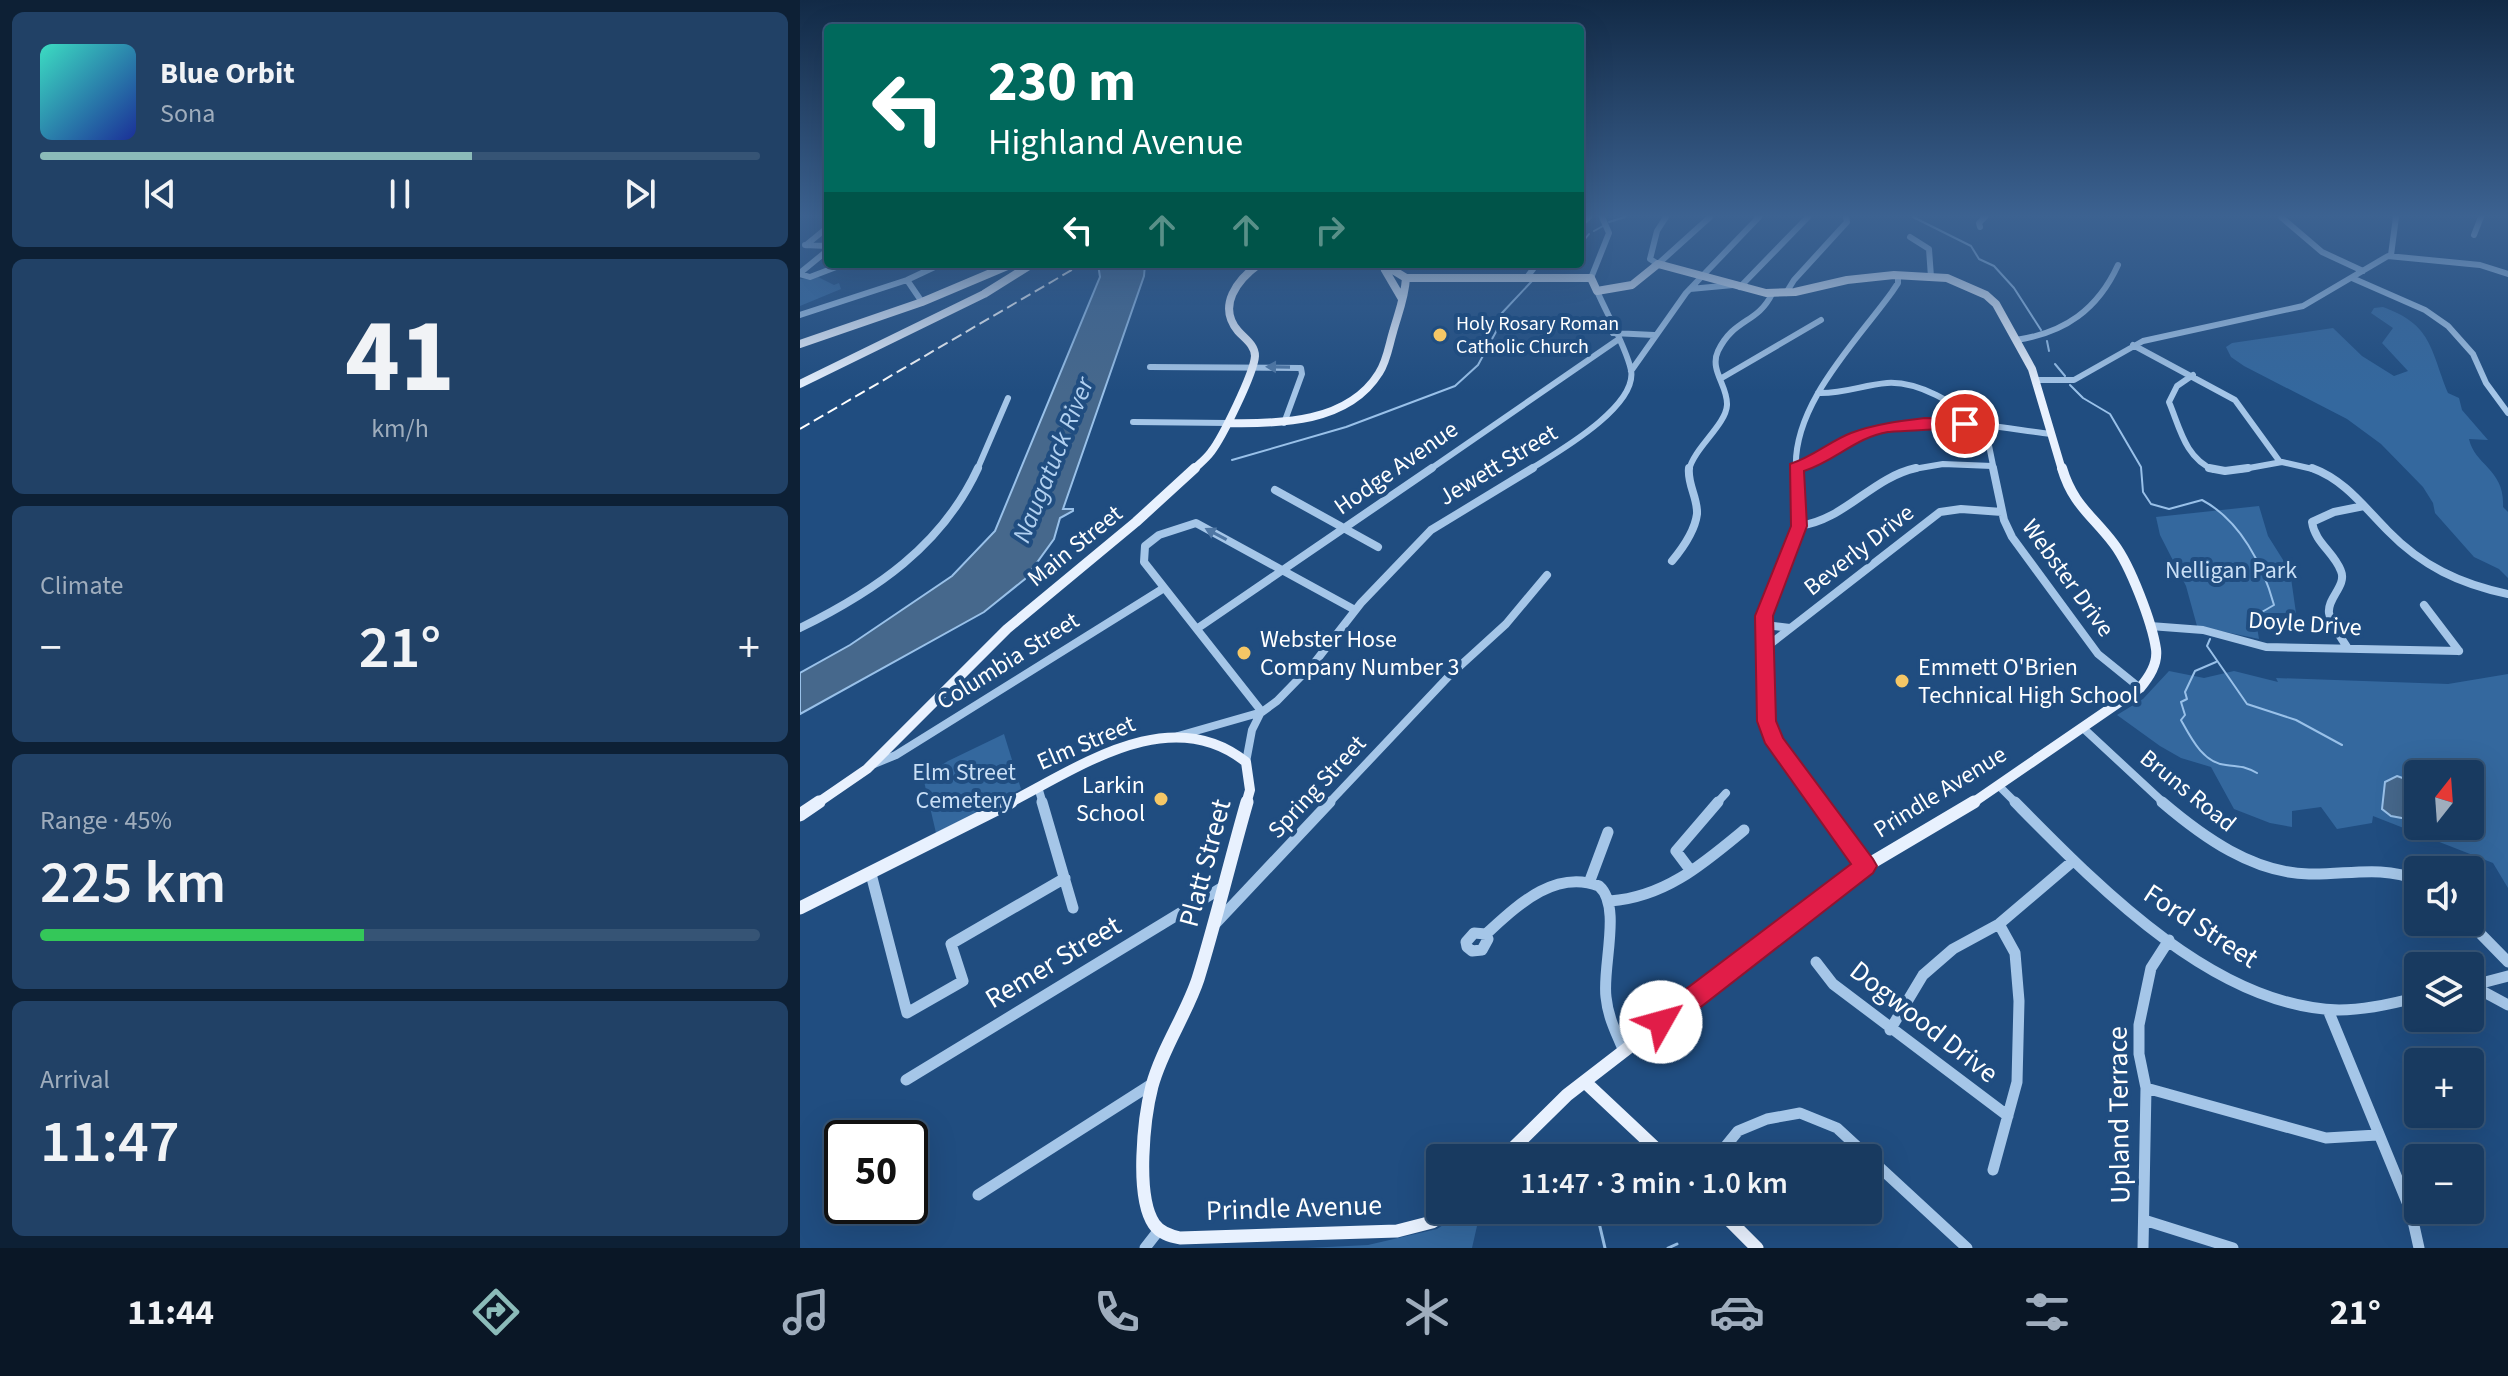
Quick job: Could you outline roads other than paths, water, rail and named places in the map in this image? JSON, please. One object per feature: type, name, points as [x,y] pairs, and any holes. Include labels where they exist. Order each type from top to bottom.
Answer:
[{"type":"main road","points":[[800,344],[922,302],[985,275]]},
{"type":"main road","points":[[800,384],[984,294],[1014,275]]},
{"type":"main road","points":[[1244,275],[1228,305],[1231,320],[1253,347],[1253,367]]},
{"type":"main road","points":[[1388,275],[1402,299]]},
{"type":"main road","points":[[1401,275],[1406,278],[1591,278],[1597,291],[1632,285],[1644,275]]},
{"type":"main road","points":[[1701,276],[1772,294],[1856,278],[1895,275]]},
{"type":"main road","points":[[1902,275],[1961,282],[1996,304],[2036,380],[2068,489],[2124,558],[2150,626],[2156,659],[2152,673],[2140,688]]},
{"type":"main road","points":[[1397,287],[1406,278]]},
{"type":"main road","points":[[1228,423],[1284,423],[1335,408],[1369,385],[1382,365],[1406,294],[1406,278]]},
{"type":"main road","name":"Main Street","points":[[800,815],[872,764],[1007,629],[1196,468],[1210,454],[1228,423],[1253,367]]},
{"type":"main road","name":"Prindle Avenue","points":[[1516,1144],[1545,1114],[1585,1082],[1866,866],[2000,787],[2140,688]]},
{"type":"main road","name":"Elm Street","points":[[800,908],[1122,746],[1146,739],[1178,736],[1214,741],[1246,762]]},
{"type":"main road","name":"Platt Street","points":[[1159,1230],[1152,1221],[1146,1195],[1149,1100],[1153,1083],[1194,989],[1225,886],[1250,790],[1246,762]]},
{"type":"main road","points":[[1585,1082],[1651,1144]]},
{"type":"main road","name":"Prindle Avenue","points":[[1159,1230],[1180,1238],[1397,1231],[1426,1224]]},
{"type":"main road","points":[[1733,1224],[1757,1248]]},
{"type":"street","points":[[800,315],[917,275]]},
{"type":"street","points":[[1690,289],[1737,286],[1748,275]]},
{"type":"street","points":[[1786,293],[1798,275]]},
{"type":"street","points":[[1866,866],[1771,736],[1767,721],[1765,625],[1767,601],[1799,526],[1795,449],[1802,425],[1818,393],[1898,283],[1898,275]]},
{"type":"street","points":[[2016,340],[2035,339],[2051,332],[2101,298],[2113,275]]},
{"type":"street","points":[[2036,380],[2079,378],[2133,345],[2303,306],[2356,275]]},
{"type":"street","name":"Jewett Street","points":[[1262,712],[1315,662],[1355,610],[1437,525],[1584,436],[1630,387],[1631,371],[1654,335],[1701,276]]},
{"type":"street","points":[[2352,278],[2425,310],[2448,326],[2464,340],[2486,383],[2508,413]]},
{"type":"street","points":[[907,280],[922,302]]},
{"type":"street","points":[[1597,291],[1631,371]]},
{"type":"street","points":[[1672,561],[1683,548],[1697,513],[1688,476],[1690,464],[1727,409],[1727,398],[1714,359],[1736,324],[1764,310],[1772,294]]},
{"type":"street","points":[[1720,379],[1821,320]]},
{"type":"street","points":[[1615,337],[1654,335]]},
{"type":"street","name":"Hodge Avenue","points":[[1198,628],[1615,337]]},
{"type":"street","points":[[2133,345],[2235,400],[2280,462]]},
{"type":"street","points":[[1150,367],[1295,367],[1303,371],[1284,423]]},
{"type":"street","points":[[2193,375],[2177,386],[2169,402],[2195,459],[2205,466],[2223,470],[2280,462],[2327,473],[2340,481],[2402,547],[2424,565],[2463,583],[2508,594]]},
{"type":"street","points":[[1818,393],[1836,393],[1888,381],[1906,382],[1919,386],[1981,425]]},
{"type":"street","points":[[801,614],[803,626],[861,596],[893,573],[951,517],[1008,398]]},
{"type":"street","points":[[1133,422],[1228,423]]},
{"type":"street","points":[[1796,468],[1812,463],[1854,437],[1882,428],[1925,423],[1981,425],[2051,434]]},
{"type":"street","name":"Webster Drive","points":[[1981,425],[2002,512],[2012,537],[2089,642],[2107,662],[2140,688]]},
{"type":"street","points":[[1799,526],[1831,520],[1893,474],[1947,464],[1992,466]]},
{"type":"street","points":[[1275,490],[1378,547]]},
{"type":"street","points":[[2347,647],[2329,614],[2331,601],[2340,590],[2341,571],[2314,534],[2312,522],[2334,512],[2364,506]]},
{"type":"street","name":"Beverly Drive","points":[[1765,648],[1940,512],[1961,509],[2002,512]]},
{"type":"street","points":[[1262,712],[1141,556],[1146,542],[1196,523],[1355,610]]},
{"type":"street","name":"Spring Street","points":[[1213,926],[1450,675],[1506,624],[1547,575]]},
{"type":"street","name":"Columbia Street","points":[[872,764],[894,756],[1164,588]]},
{"type":"street","name":"Doyle Drive","points":[[2150,626],[2203,630],[2266,647],[2459,651],[2424,605]]},
{"type":"street","points":[[1765,625],[1791,628]]},
{"type":"street","name":"Elm Street","points":[[1178,736],[1262,712]]},
{"type":"street","name":"Platt Street","points":[[1246,762],[1252,730],[1262,712]]},
{"type":"street","name":"Bruns Road","points":[[2083,728],[2193,825],[2230,851],[2251,861],[2293,874],[2318,875],[2376,868],[2404,874]]},
{"type":"street","points":[[1038,787],[1073,908]]},
{"type":"street","name":"Ford Street","points":[[2000,787],[2115,899],[2169,940],[2219,972],[2261,992],[2328,1010],[2404,1001]]},
{"type":"street","points":[[1691,871],[1676,851],[1726,793]]},
{"type":"street","points":[[1610,901],[1659,889],[1691,871],[1744,830]]},
{"type":"street","points":[[1589,883],[1608,832]]},
{"type":"street","points":[[1890,1030],[1923,975],[1953,949],[1999,924],[2073,861]]},
{"type":"street","points":[[871,874],[907,1013],[963,981],[951,944],[1065,878]]},
{"type":"street","points":[[1486,934],[1540,891],[1589,883],[1608,892],[1607,1009],[1624,1051]]},
{"type":"street","name":"Remer Street","points":[[906,1080],[1225,886]]},
{"type":"street","points":[[1993,1170],[2017,1082],[2019,1001],[2015,953],[1999,924]]},
{"type":"street","points":[[2483,936],[2508,962]]},
{"type":"street","name":"Upland Terrace","points":[[2143,1248],[2146,1088],[2139,1054],[2139,1025],[2151,968],[2169,940]]},
{"type":"street","name":"Dogwood Drive","points":[[1816,962],[1833,984],[1890,1030],[2008,1116]]},
{"type":"street","points":[[2484,982],[2508,976]]},
{"type":"street","points":[[2484,993],[2508,1005]]},
{"type":"street","points":[[2328,1010],[2411,1212],[2419,1248]]},
{"type":"street","points":[[978,1195],[1153,1083]]},
{"type":"street","points":[[2146,1088],[2326,1138],[2377,1135]]},
{"type":"street","points":[[1727,1144],[1738,1131],[1767,1119],[1800,1113],[1837,1128],[1854,1144]]},
{"type":"street","points":[[1882,1170],[1967,1248]]},
{"type":"street","points":[[2144,1220],[2233,1248]]},
{"type":"street","points":[[1145,1248],[1159,1230]]},
{"type":"water","name":"Naugatuck River","points":[[1144,275],[1063,509],[1073,511],[1060,518],[1054,539],[1025,579],[984,612],[800,714],[800,673],[850,645],[952,576],[995,531],[1100,277]]},
{"type":"water","points":[[2397,776],[2404,779],[2404,818],[2391,816],[2382,809],[2385,782]]},
{"type":"waterway","points":[[2002,275],[2041,330]]},
{"type":"waterway","points":[[1232,460],[1346,427],[1455,386],[1478,365],[1498,328],[1501,314],[1532,281]]},
{"type":"waterway","points":[[2047,341],[2049,351]]},
{"type":"waterway","points":[[2055,364],[2065,376]]},
{"type":"waterway","points":[[2070,385],[2083,398],[2110,414],[2141,467],[2143,492],[2151,504],[2169,509],[2202,500],[2239,531],[2256,559],[2274,605],[2255,616]]},
{"type":"waterway","points":[[2210,639],[2207,646],[2247,704],[2296,720],[2342,745]]},
{"type":"waterway","points":[[2216,662],[2195,671],[2185,692],[2187,699],[2181,702],[2185,715],[2181,720],[2204,755],[2211,760],[2257,773]]},
{"type":"waterway","points":[[1599,1224],[1605,1248]]},
{"type":"waterway","points":[[1668,1248],[1677,1244]]},
{"type":"railway","points":[[800,429],[1063,275]]},
{"type":"place","name":"Holy Rosary Roman Catholic Church","points":[[1440,335]]},
{"type":"place","name":"Webster Hose Company Number 3","points":[[1244,653]]},
{"type":"place","name":"Emmett O'Brien Technical High School","points":[[1902,681]]},
{"type":"place","name":"Larkin School","points":[[1161,799]]},
{"type":"park label","name":"Nelligan Park","points":[[2231,570]]},
{"type":"park label","name":"Elm Street Cemetery","points":[[964,786]]}]
